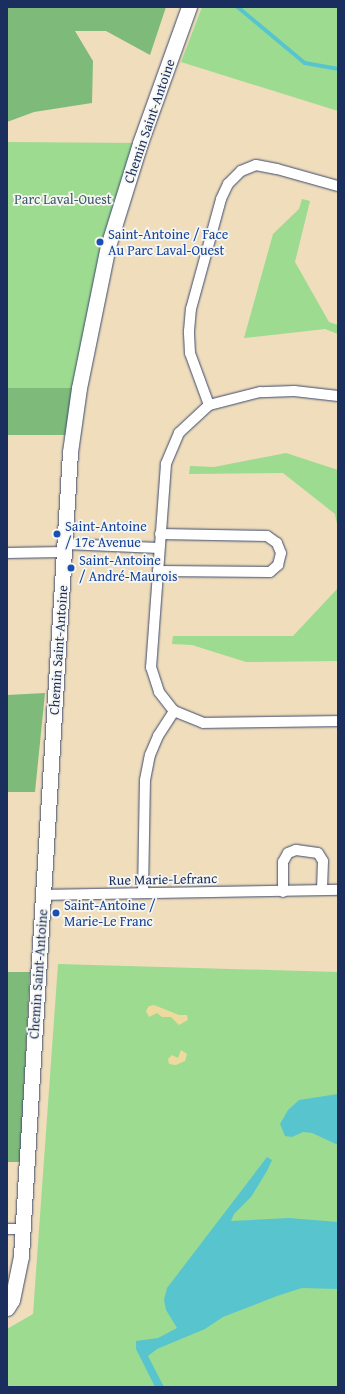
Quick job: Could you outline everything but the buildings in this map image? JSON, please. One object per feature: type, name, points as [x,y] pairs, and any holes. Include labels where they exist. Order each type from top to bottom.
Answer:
[{"type":"street","name":"Chemin Saint-Antoine","points":[[7,1308],[12,1300],[18,1280],[23,1229],[70,452],[79,388],[108,246],[140,143],[189,7]]},
{"type":"street","points":[[209,405],[190,353],[189,331],[191,309],[221,199],[228,184],[241,171],[256,165],[277,169],[338,186]]},
{"type":"street","points":[[338,396],[294,391],[260,392],[209,405],[191,419],[171,446],[166,464],[151,667],[159,692],[174,711],[203,723],[338,721]]},
{"type":"street","points":[[158,571],[270,572],[278,565],[281,553],[278,543],[267,536],[160,534]]},
{"type":"street","points":[[7,553],[64,548],[159,548]]},
{"type":"street","points":[[143,893],[145,780],[150,755],[158,736],[174,711]]},
{"type":"street","points":[[283,892],[283,862],[288,853],[296,850],[308,850],[318,853],[322,861],[322,890]]},
{"type":"street","name":"Rue Marie-Lefranc","points":[[43,895],[338,890]]},
{"type":"street","points":[[7,1229],[23,1229]]},
{"type":"green space","points":[[7,7],[166,7],[150,55],[106,31],[75,31],[93,61],[92,103],[34,112],[7,122]]},
{"type":"green space","points":[[202,7],[338,7],[338,111],[181,62]]},
{"type":"green space","name":"Parc Laval-Ouest","points":[[7,142],[140,143],[79,388],[7,390]]},
{"type":"green space","points":[[302,199],[310,201],[295,262],[329,322],[338,325],[338,334],[325,329],[244,338],[273,234],[299,209]]},
{"type":"green space","points":[[7,388],[79,388],[79,435],[7,435]]},
{"type":"green space","points":[[286,453],[338,470],[338,529],[335,514],[283,473],[189,474],[190,466],[214,467]]},
{"type":"green space","points":[[338,588],[338,661],[246,662],[192,645],[172,644],[173,636],[293,636]]},
{"type":"green space","points":[[45,693],[35,792],[7,792],[7,695]]},
{"type":"green space","points":[[58,964],[338,972],[338,1387],[7,1387],[7,1329],[33,1314]]},
{"type":"green space","points":[[7,972],[30,972],[20,1162],[7,1162]]},
{"type":"sand","points":[[154,1005],[179,1015],[187,1015],[188,1020],[179,1025],[171,1017],[162,1017],[157,1013],[149,1017],[146,1011],[149,1006]]},
{"type":"sand","points":[[181,1050],[187,1054],[185,1061],[176,1065],[169,1064],[168,1059],[172,1055],[178,1058]]},
{"type":"water","points":[[338,1094],[338,1145],[312,1133],[303,1132],[292,1137],[285,1136],[280,1124],[288,1110],[299,1100]]},
{"type":"water","points":[[267,1157],[272,1160],[267,1171],[251,1197],[234,1214],[231,1221],[289,1218],[338,1222],[338,1289],[302,1288],[277,1296],[223,1317],[205,1329],[157,1349],[148,1356],[164,1387],[155,1387],[136,1349],[136,1341],[158,1338],[177,1328],[166,1310],[164,1300],[167,1288]]},
{"type":"waterway","points":[[238,7],[305,63],[338,69]]},
{"type":"place","name":"Saint-Antoine / Face Au Parc Laval-Ouest","points":[[100,242]]},
{"type":"place","name":"Saint-Antoine / 17e Avenue","points":[[57,534]]},
{"type":"place","name":"Saint-Antoine / André-Maurois","points":[[71,568]]},
{"type":"place","name":"Saint-Antoine / Marie-Le Franc","points":[[56,913]]}]
